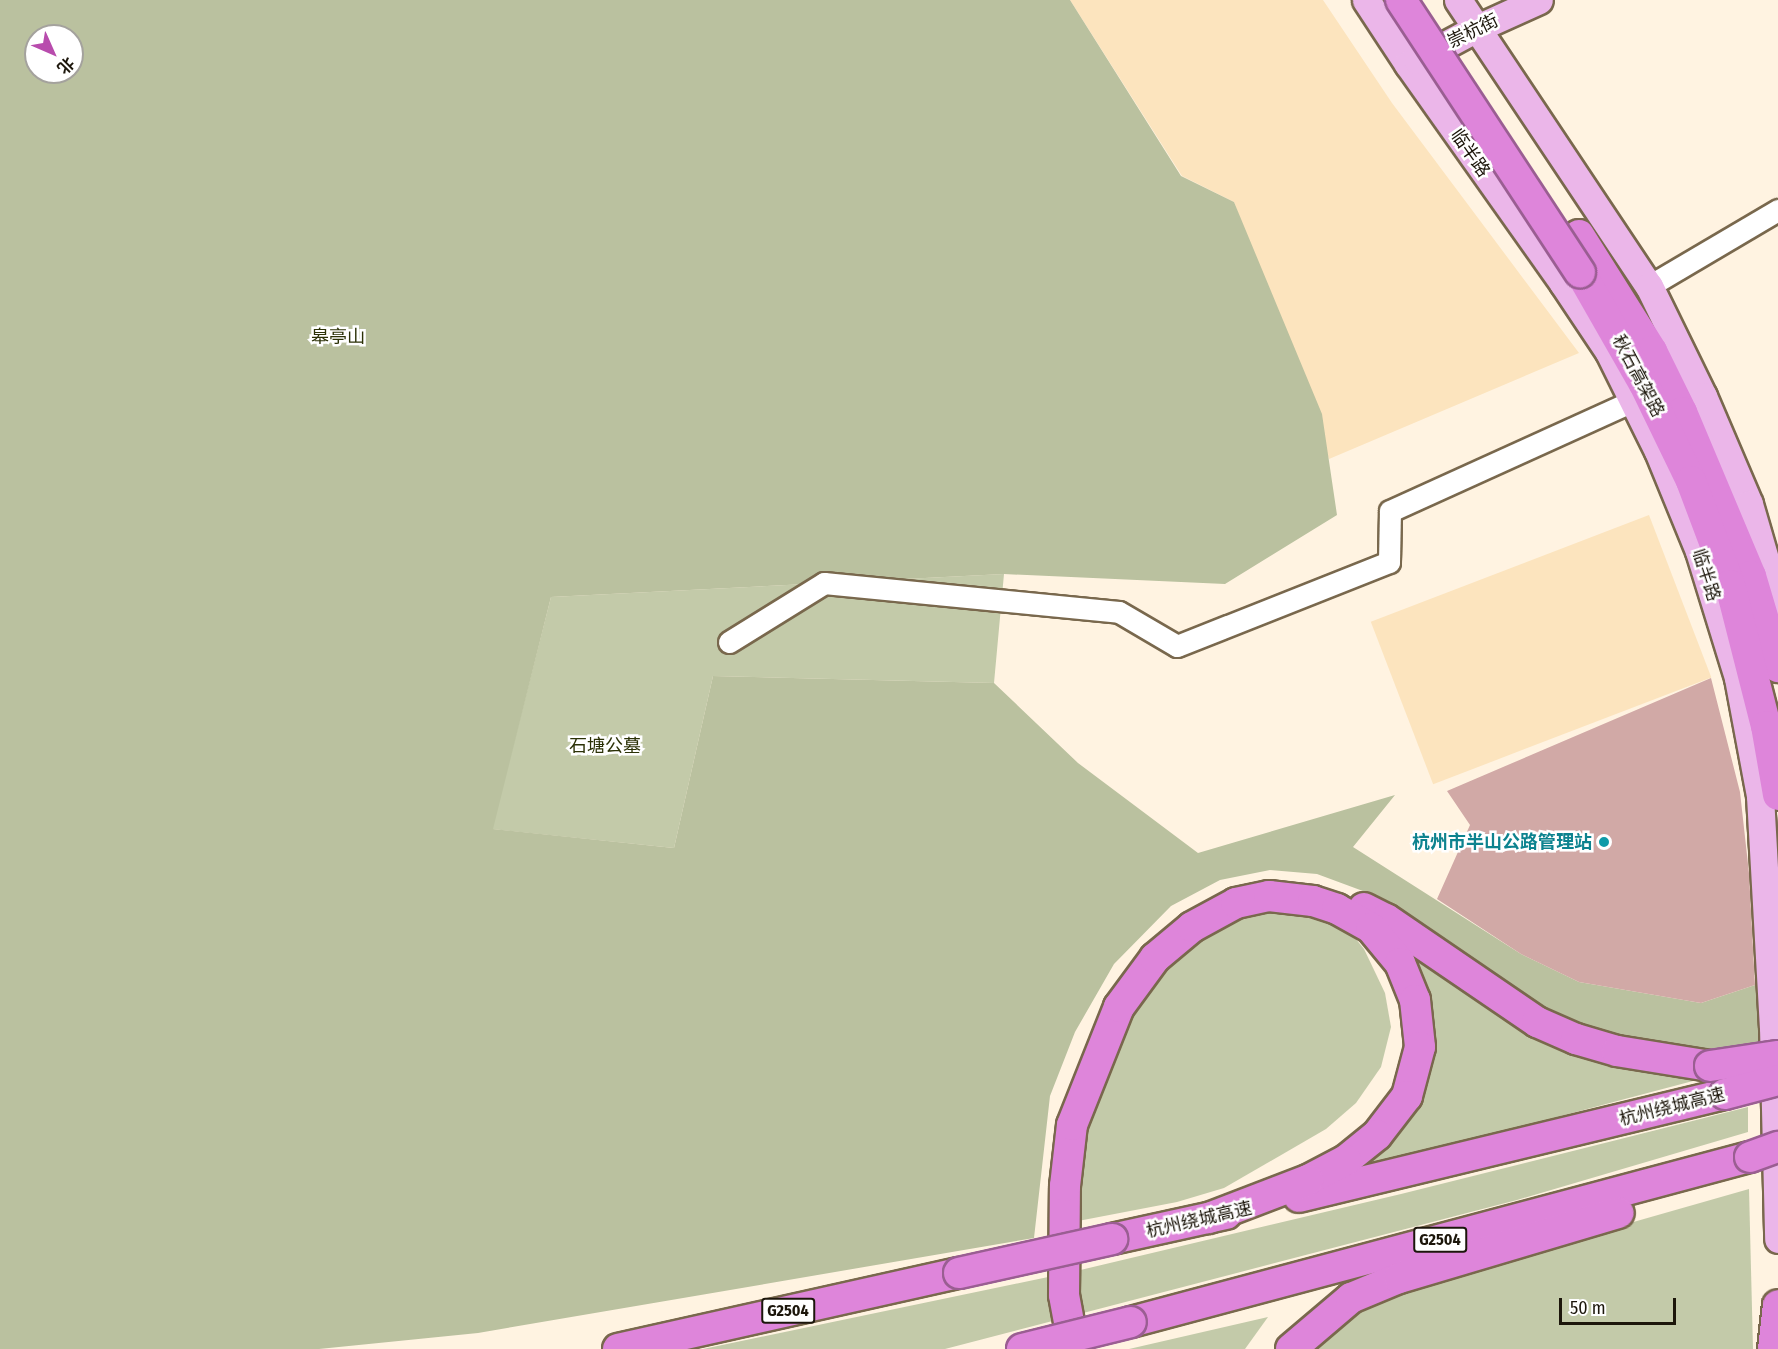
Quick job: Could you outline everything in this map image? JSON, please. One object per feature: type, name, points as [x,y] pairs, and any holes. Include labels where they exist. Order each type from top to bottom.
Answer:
[{"type":"highway","name":"秋石高架路","points":[[1424,0],[1579,235],[1652,351],[1682,412],[1734,532],[1751,576],[1778,667]]},
{"type":"highway","name":"秋石高架路","points":[[1382,7],[1580,272],[1644,384],[1691,481],[1730,585],[1767,726],[1778,795]]},
{"type":"highway","points":[[1055,1349],[1048,1314],[1045,1270],[1046,1184],[1050,1149],[1072,1068],[1093,1019],[1116,981],[1139,954],[1173,922],[1209,898],[1248,884],[1283,881],[1316,886],[1386,919],[1537,1022],[1576,1039],[1617,1051],[1710,1066],[1778,1056]]},
{"type":"highway","points":[[1074,1349],[1064,1294],[1065,1186],[1072,1125],[1119,1007],[1155,958],[1192,927],[1236,903],[1269,896],[1313,901],[1337,909],[1371,928],[1400,963],[1415,1000],[1420,1047],[1407,1096],[1377,1135],[1347,1160],[1308,1180],[1209,1218]]},
{"type":"highway","name":"杭州绕城高速","points":[[618,1349],[1209,1218],[1778,1080]]},
{"type":"highway","name":"G2504","points":[[1022,1349],[1749,1157],[1778,1147]]},
{"type":"highway","points":[[1291,1349],[1351,1298],[1399,1278],[1630,1209],[1749,1157]]},
{"type":"highway","points":[[1773,1349],[1778,1305]]},
{"type":"main road","points":[[1382,7],[1419,0]]},
{"type":"main road","points":[[1458,0],[1475,29],[1649,286],[1703,396],[1749,504],[1778,604]]},
{"type":"main road","name":"崇杭街","points":[[1408,64],[1475,29],[1539,0]]},
{"type":"main road","name":"临半路","points":[[1382,7],[1408,64],[1609,352],[1658,451],[1699,551],[1738,678],[1760,796],[1773,1027],[1778,1239]]},
{"type":"street","points":[[1649,286],[1778,210]]},
{"type":"street","points":[[729,642],[824,583],[1119,612],[1177,646],[1389,562],[1390,511],[1633,401]]},
{"type":"shaded area","points":[[1070,0],[1323,0],[1392,103],[1579,353],[1329,459],[1234,202],[1182,176]]},
{"type":"shaded area","points":[[1649,515],[1711,677],[1433,784],[1371,622]]},
{"type":"green space","name":"皋亭山","points":[[0,0],[1070,0],[1181,176],[1234,202],[1322,414],[1337,515],[1225,584],[1004,574],[551,597],[493,829],[674,848],[713,676],[994,683],[1078,763],[1198,853],[1395,795],[1353,847],[1521,954],[1579,982],[1701,1003],[1761,983],[1760,1048],[1709,1052],[1662,1049],[1574,1023],[1491,980],[1371,894],[1317,874],[1270,870],[1220,880],[1171,906],[1114,964],[1075,1032],[1050,1096],[1034,1238],[478,1333],[319,1349],[0,1349]]},
{"type":"green space","name":"石塘公墓","points":[[1004,574],[994,683],[713,676],[674,848],[492,829],[551,597]]},
{"type":"green space","points":[[1265,905],[1342,922],[1364,949],[1385,993],[1391,1027],[1381,1067],[1356,1103],[1326,1129],[1224,1188],[1177,1202],[1078,1221],[1078,1161],[1102,1086],[1128,1019],[1158,975],[1217,918]]},
{"type":"green space","points":[[1393,932],[1454,981],[1708,1077],[1345,1173],[1432,1043],[1422,977]]},
{"type":"green space","points":[[1748,1107],[1748,1132],[1517,1200],[945,1349],[703,1349],[1072,1272],[1401,1194]]},
{"type":"green space","points":[[1749,1189],[1753,1349],[1303,1349],[1378,1295]]},
{"type":"green space","points":[[1268,1317],[1245,1349],[1129,1349]]},
{"type":"building","name":"杭州市半山公路管理站","points":[[1711,678],[1740,792],[1749,873],[1755,985],[1701,1003],[1579,982],[1521,954],[1437,899],[1470,825],[1447,791]]},
{"type":"place","name":"杭州市半山公路管理站","points":[[1604,842]]}]
